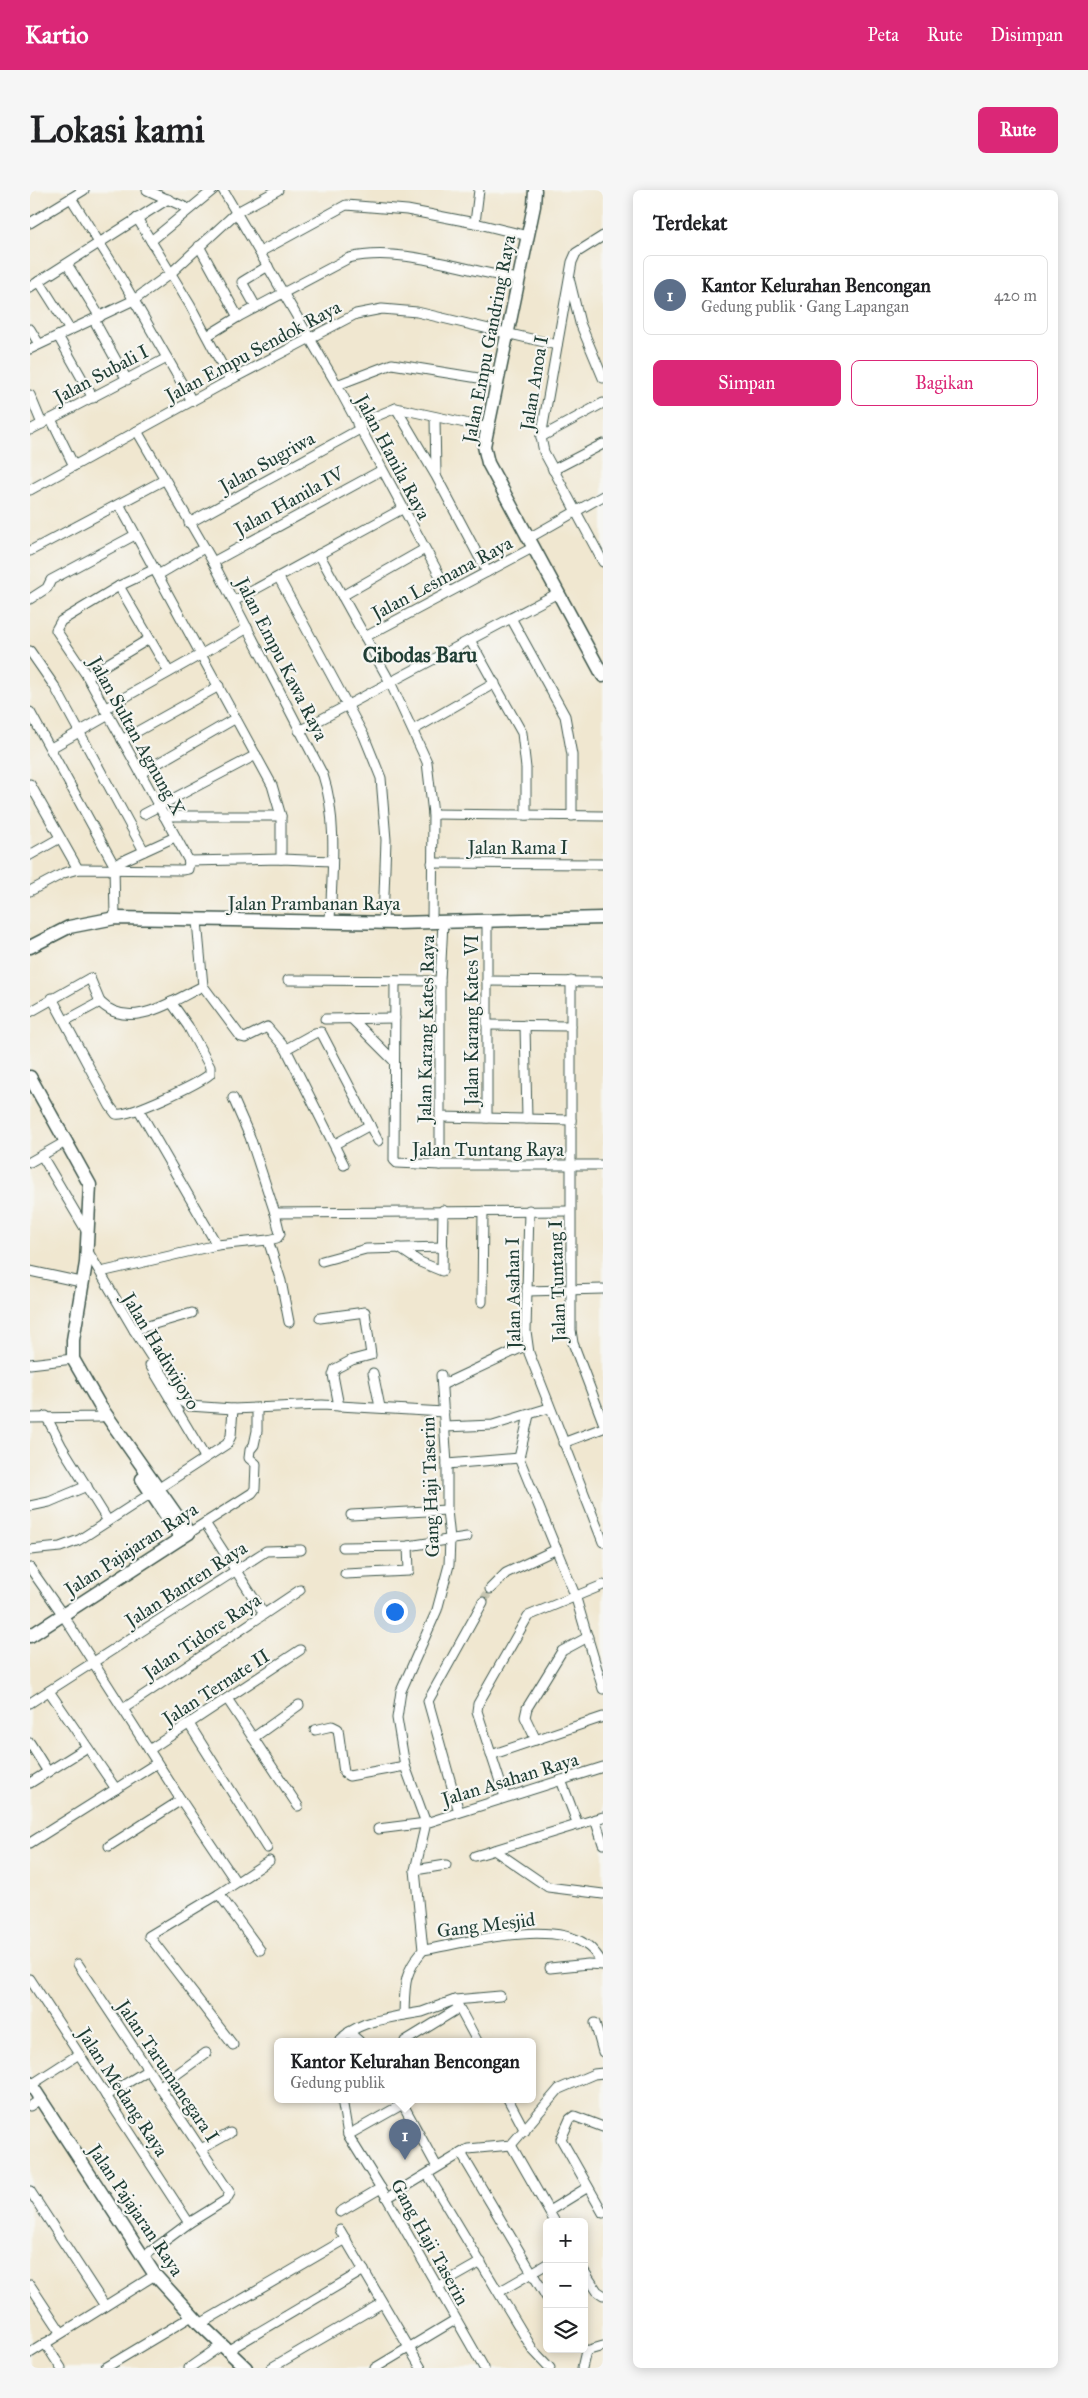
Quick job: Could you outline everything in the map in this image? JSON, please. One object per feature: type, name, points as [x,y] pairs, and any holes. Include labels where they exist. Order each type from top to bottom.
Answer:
[{"type":"street","points":[[30,223],[84,190]]},
{"type":"street","points":[[147,190],[189,209]]},
{"type":"street","points":[[151,241],[214,190]]},
{"type":"street","name":"Jalan Hanila Raya","points":[[223,190],[337,385],[448,592]]},
{"type":"street","points":[[30,349],[134,300],[171,273],[237,212],[278,190]]},
{"type":"street","points":[[475,223],[479,190]]},
{"type":"street","name":"Jalan Empu Gandring Raya","points":[[535,190],[534,206],[484,446],[488,463],[603,676]]},
{"type":"street","points":[[71,198],[99,241],[192,401]]},
{"type":"street","points":[[30,287],[99,241],[168,199]]},
{"type":"street","points":[[260,252],[336,210],[356,205],[407,210],[475,223],[528,236]]},
{"type":"street","points":[[138,218],[207,336],[230,380]]},
{"type":"street","name":"Jalan Anoa I","points":[[603,236],[576,253],[569,280],[541,437],[544,452],[575,512],[600,548],[603,562]]},
{"type":"street","points":[[199,246],[238,316]]},
{"type":"street","points":[[207,336],[238,316],[349,258],[364,254],[395,256],[519,278]]},
{"type":"street","points":[[67,264],[97,318],[127,380]]},
{"type":"street","points":[[256,307],[242,282],[268,266]]},
{"type":"street","points":[[569,280],[580,323],[603,378]]},
{"type":"street","points":[[39,281],[70,330]]},
{"type":"street","name":"Jalan Empu Sendok Raya","points":[[30,490],[230,380],[356,314],[382,309],[417,312],[557,345]]},
{"type":"street","points":[[30,329],[40,344]]},
{"type":"street","points":[[58,336],[94,398]]},
{"type":"street","name":"Jalan Subali I","points":[[30,430],[167,358]]},
{"type":"street","points":[[337,385],[392,364],[497,381]]},
{"type":"street","points":[[30,396],[42,424]]},
{"type":"street","points":[[541,437],[603,404]]},
{"type":"street","points":[[396,408],[488,428]]},
{"type":"street","points":[[396,408],[436,476],[487,572]]},
{"type":"street","name":"Jalan Sugriwa","points":[[189,523],[358,426],[396,408]]},
{"type":"street","points":[[435,418],[436,476]]},
{"type":"street","points":[[50,419],[74,466]]},
{"type":"street","name":"Jalan Empu Kawa Raya","points":[[137,431],[213,562],[282,692],[299,731],[324,775],[329,793],[332,861],[330,921]]},
{"type":"street","points":[[553,470],[603,444]]},
{"type":"street","name":"Jalan Hanila IV","points":[[213,562],[382,470]]},
{"type":"street","points":[[30,551],[164,480]]},
{"type":"street","name":"Jalan Lesmana Raya","points":[[365,637],[487,572],[575,512],[603,496]]},
{"type":"street","points":[[119,504],[272,785],[282,816],[281,859]]},
{"type":"street","points":[[234,601],[402,509]]},
{"type":"street","points":[[30,599],[47,588],[51,580],[135,535]]},
{"type":"street","points":[[168,672],[119,586],[156,572],[204,548]]},
{"type":"street","points":[[342,596],[424,550]]},
{"type":"street","name":"Jalan Karang Kates Raya","points":[[319,554],[390,682],[427,762],[434,814],[432,863],[438,922],[440,981],[440,1165]]},
{"type":"street","points":[[279,578],[373,755],[381,778],[386,840],[383,922]]},
{"type":"street","name":"Jalan Sultan Agnung X","points":[[119,586],[56,627],[87,676],[189,861]]},
{"type":"street","points":[[299,731],[558,593]]},
{"type":"street","points":[[510,618],[565,716],[572,755],[572,816]]},
{"type":"street","points":[[51,748],[79,732],[168,672],[248,628]]},
{"type":"street","points":[[87,676],[149,639]]},
{"type":"street","points":[[470,640],[522,733],[526,768],[526,815]]},
{"type":"street","points":[[30,651],[55,686],[144,851]]},
{"type":"street","points":[[413,730],[495,683]]},
{"type":"street","points":[[122,740],[219,686]]},
{"type":"street","points":[[30,712],[115,868],[115,918]]},
{"type":"street","points":[[141,773],[236,718]]},
{"type":"street","points":[[144,814],[160,808],[256,755]]},
{"type":"street","points":[[30,784],[78,869]]},
{"type":"street","points":[[434,814],[603,816]]},
{"type":"street","points":[[164,816],[282,816]]},
{"type":"street","points":[[115,868],[144,851],[175,837]]},
{"type":"street","points":[[30,855],[60,838]]},
{"type":"street","points":[[30,891],[64,873],[78,869],[186,869],[189,867],[189,861],[281,859],[332,861]]},
{"type":"street","name":"Jalan Rama I","points":[[432,863],[603,864]]},
{"type":"street","name":"Jalan Prambanan Raya","points":[[30,947],[69,927],[115,918],[197,921],[383,922],[603,918]]},
{"type":"street","points":[[197,921],[203,986],[241,1037],[245,1038],[267,1027],[286,1049],[344,1165]]},
{"type":"street","name":"Jalan Karang Kates VI","points":[[487,921],[487,1118]]},
{"type":"street","points":[[30,1012],[89,978],[100,1002],[105,1007],[122,1016],[155,1009],[203,986]]},
{"type":"street","points":[[288,980],[440,981]]},
{"type":"street","points":[[394,981],[394,1061]]},
{"type":"street","points":[[486,981],[603,982]]},
{"type":"street","name":"Jalan Tuntang I","points":[[571,982],[572,1120],[570,1211],[573,1343],[603,1422]]},
{"type":"street","points":[[52,998],[116,1114],[139,1110],[208,1076],[211,1072],[188,1026],[171,1002]]},
{"type":"street","points":[[64,1020],[100,1002]]},
{"type":"street","points":[[351,1018],[394,1061]]},
{"type":"street","points":[[325,1019],[395,1018]]},
{"type":"street","points":[[487,1024],[570,1026]]},
{"type":"street","points":[[525,1025],[527,1118]]},
{"type":"street","points":[[286,1049],[315,1033],[321,1032],[378,1141]]},
{"type":"street","name":"Jalan Tuntang Raya","points":[[394,1061],[395,1162],[402,1165],[603,1165]]},
{"type":"street","points":[[30,1077],[90,1185],[87,1257],[81,1282],[73,1340],[73,1359],[103,1412],[185,1535]]},
{"type":"street","points":[[101,1272],[218,1245],[277,1238],[280,1234],[275,1213],[250,1137],[233,1098]]},
{"type":"street","points":[[139,1110],[218,1245]]},
{"type":"street","points":[[441,1117],[572,1120]]},
{"type":"street","points":[[335,1144],[370,1125]]},
{"type":"street","points":[[30,1162],[67,1141]]},
{"type":"street","points":[[42,1156],[88,1235]]},
{"type":"street","points":[[275,1213],[443,1210],[570,1211]]},
{"type":"street","points":[[400,1248],[420,1262],[442,1271],[443,1210]]},
{"type":"street","points":[[482,1302],[483,1210]]},
{"type":"street","name":"Jalan Asahan I","points":[[529,1210],[527,1345],[533,1367],[603,1542]]},
{"type":"street","points":[[268,1240],[281,1281],[289,1322]]},
{"type":"street","points":[[322,1260],[366,1249],[443,1247]]},
{"type":"street","points":[[87,1257],[101,1272],[134,1330],[183,1404],[233,1410],[339,1406],[444,1412]]},
{"type":"street","name":"Jalan Hadiwijoyo","points":[[87,1257],[205,1457]]},
{"type":"street","points":[[30,1270],[81,1282]]},
{"type":"street","points":[[527,1291],[603,1289]]},
{"type":"street","points":[[320,1318],[365,1312],[371,1355],[352,1360],[336,1369],[333,1375],[339,1406]]},
{"type":"street","points":[[134,1330],[192,1313]]},
{"type":"street","points":[[442,1385],[527,1345]]},
{"type":"street","points":[[30,1364],[73,1359]]},
{"type":"street","points":[[372,1373],[380,1407]]},
{"type":"street","name":"Gang Haji Taserin","points":[[426,1823],[405,1766],[397,1718],[399,1698],[437,1610],[449,1565],[450,1539],[447,1510],[447,1464],[441,1375]]},
{"type":"street","points":[[445,1427],[483,1427],[529,1416],[549,1408]]},
{"type":"street","name":"Jalan Pajajaran Raya","points":[[30,1636],[255,1490],[256,1464],[249,1458],[249,1455],[254,1445],[257,1409]]},
{"type":"street","points":[[30,1550],[66,1545],[108,1521],[227,1444],[231,1439],[233,1410]]},
{"type":"street","points":[[30,1418],[103,1412]]},
{"type":"street","points":[[46,1416],[108,1521]]},
{"type":"street","points":[[529,1416],[519,1458],[575,1595],[603,1688]]},
{"type":"street","points":[[563,1443],[603,1428]]},
{"type":"street","points":[[447,1464],[519,1458]]},
{"type":"street","points":[[30,1506],[49,1502],[87,1486]]},
{"type":"street","points":[[351,1515],[447,1510]]},
{"type":"street","points":[[205,1523],[264,1614]]},
{"type":"street","points":[[343,1547],[408,1546],[467,1537]]},
{"type":"street","points":[[345,1574],[409,1570],[408,1546]]},
{"type":"street","points":[[490,1589],[506,1573],[557,1548]]},
{"type":"street","name":"Jalan Banten Raya","points":[[30,1703],[266,1551],[301,1550]]},
{"type":"street","points":[[30,1568],[63,1615],[180,1800],[236,1882]]},
{"type":"street","points":[[505,1797],[477,1709],[486,1688],[525,1619],[534,1612],[603,1585]]},
{"type":"street","name":"Jalan Tidore Raya","points":[[123,1709],[300,1590]]},
{"type":"street","points":[[459,1812],[428,1701],[483,1602]]},
{"type":"street","points":[[536,1740],[525,1717],[527,1708],[562,1650],[588,1637]]},
{"type":"street","name":"Jalan Ternate II","points":[[149,1750],[228,1700],[300,1650]]},
{"type":"street","points":[[49,1692],[116,1789]]},
{"type":"street","points":[[228,1700],[298,1806]]},
{"type":"street","points":[[253,1738],[299,1705]]},
{"type":"street","points":[[491,1755],[603,1717]]},
{"type":"street","points":[[189,1724],[267,1848]]},
{"type":"street","points":[[315,1730],[332,1726],[338,1729],[344,1773],[349,1776],[405,1766]]},
{"type":"street","points":[[30,1743],[48,1772]]},
{"type":"street","points":[[30,1783],[86,1748]]},
{"type":"street","points":[[30,1843],[157,1764]]},
{"type":"street","name":"Jalan Asahan Raya","points":[[378,1829],[426,1823],[603,1767]]},
{"type":"street","points":[[561,1780],[578,1825]]},
{"type":"street","points":[[109,1846],[180,1800]]},
{"type":"street","points":[[475,1856],[599,1818],[603,1844]]},
{"type":"street","points":[[404,2014],[406,1975],[413,1962],[423,1950],[415,1870],[426,1823]]},
{"type":"street","points":[[494,1850],[548,1887],[603,1894]]},
{"type":"street","points":[[233,2045],[149,1936],[269,1861]]},
{"type":"street","points":[[415,1870],[446,1865]]},
{"type":"street","points":[[219,1894],[260,1950]]},
{"type":"street","name":"Gang Mesjid","points":[[423,1950],[538,1933],[581,1942],[589,1947],[603,1964]]},
{"type":"street","name":"Jalan Tarumanegara I","points":[[78,1964],[229,2190],[230,2196],[188,2223]]},
{"type":"street","points":[[550,1968],[603,1964]]},
{"type":"street","name":"Jalan Medang Raya","points":[[30,1979],[188,2223]]},
{"type":"street","points":[[343,2038],[366,2022],[500,1996]]},
{"type":"street","points":[[409,2038],[457,2004]]},
{"type":"street","points":[[457,2004],[475,2038]]},
{"type":"street","points":[[595,2023],[603,2052]]},
{"type":"street","points":[[349,2032],[356,2038]]},
{"type":"street","points":[[160,2087],[206,2053]]},
{"type":"street","points":[[31,2084],[79,2054]]},
{"type":"street","points":[[106,2096],[148,2070]]},
{"type":"street","points":[[387,2198],[471,2148],[511,2145],[525,2131],[559,2089],[594,2074],[603,2073]]},
{"type":"street","name":"Jalan Pajajaran Raya","points":[[31,2084],[35,2102],[155,2275],[196,2320],[246,2368]]},
{"type":"street","name":"Gang Haji Taserin","points":[[343,2103],[348,2135],[387,2198],[484,2368]]},
{"type":"street","points":[[348,2135],[399,2103]]},
{"type":"street","points":[[402,2103],[437,2167]]},
{"type":"street","points":[[510,2103],[525,2131]]},
{"type":"street","points":[[602,2211],[561,2139],[570,2119],[574,2116],[603,2127]]},
{"type":"street","points":[[201,2149],[230,2132]]},
{"type":"street","points":[[511,2145],[553,2218]]},
{"type":"street","points":[[461,2153],[543,2291]]},
{"type":"street","points":[[428,2175],[533,2350],[550,2368]]},
{"type":"street","points":[[549,2211],[588,2187]]},
{"type":"street","points":[[340,2212],[381,2188]]},
{"type":"street","points":[[30,2192],[105,2306]]},
{"type":"street","points":[[142,2257],[188,2223]]},
{"type":"street","points":[[340,2230],[420,2368]]},
{"type":"street","points":[[105,2368],[346,2239]]},
{"type":"street","points":[[437,2287],[481,2262]]},
{"type":"street","points":[[499,2292],[543,2266]]},
{"type":"street","points":[[188,2368],[364,2270]]},
{"type":"street","points":[[30,2353],[155,2275]]},
{"type":"street","points":[[588,2276],[602,2293]]},
{"type":"street","points":[[30,2285],[61,2332]]},
{"type":"street","points":[[271,2368],[382,2303]]},
{"type":"street","points":[[375,2368],[455,2320]]},
{"type":"street","points":[[45,2343],[61,2368]]},
{"type":"street","points":[[588,2349],[603,2346]]},
{"type":"street","points":[[582,2368],[584,2353]]},
{"type":"tunnel","points":[[483,1602],[490,1589]]},
{"type":"place","name":"Kantor Kelurahan Bencongan","points":[[405,2160]]},
{"type":"district","name":"Cibodas Baru","points":[[420,655]]}]
